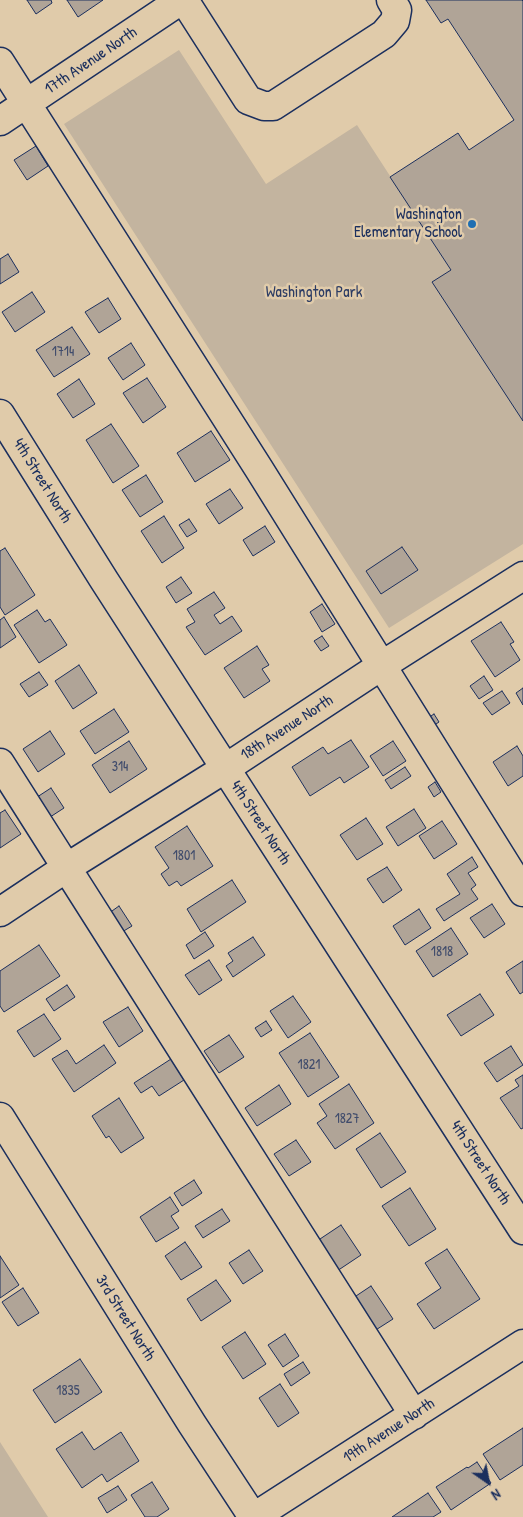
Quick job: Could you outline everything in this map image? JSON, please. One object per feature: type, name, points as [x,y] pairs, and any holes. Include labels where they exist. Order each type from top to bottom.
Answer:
[{"type":"street","points":[[183,0],[248,100],[264,106],[273,106],[384,34],[395,21],[397,10],[391,0]]},
{"type":"street","name":"17th Avenue North","points":[[0,121],[183,0]]},
{"type":"street","points":[[0,62],[259,469],[523,892]]},
{"type":"street","name":"4th Street North","points":[[0,414],[104,580],[523,1230]]},
{"type":"street","name":"18th Avenue North","points":[[0,912],[523,576]]},
{"type":"street","points":[[0,763],[414,1415]]},
{"type":"street","name":"3rd Street North","points":[[0,1117],[192,1424],[253,1517]]},
{"type":"street","name":"19th Avenue North","points":[[253,1517],[523,1344]]},
{"type":"green space","name":"Washington Park","points":[[179,50],[266,184],[357,125],[451,270],[433,282],[523,420],[523,544],[389,628],[64,124]]},
{"type":"green space","points":[[0,1442],[48,1517],[0,1517]]},
{"type":"building","points":[[27,0],[51,0],[52,3],[36,14]]},
{"type":"building","points":[[67,0],[103,0],[78,17]]},
{"type":"building","points":[[426,0],[523,1],[523,421],[432,282],[451,270],[390,177],[458,133],[469,150],[514,120],[448,19],[441,23]]},
{"type":"building","points":[[36,146],[48,166],[27,180],[14,160]]},
{"type":"building","points":[[8,254],[19,272],[0,284],[0,259]]},
{"type":"building","points":[[32,292],[45,312],[15,332],[2,312]]},
{"type":"building","points":[[108,298],[121,319],[99,333],[85,312]]},
{"type":"building","points":[[72,327],[90,354],[54,377],[36,350]]},
{"type":"building","points":[[131,343],[145,365],[123,380],[108,358]]},
{"type":"building","points":[[147,378],[166,407],[143,423],[123,393]]},
{"type":"building","points":[[79,379],[95,404],[73,418],[57,394]]},
{"type":"building","points":[[111,424],[139,466],[113,483],[86,440]]},
{"type":"building","points":[[211,431],[230,460],[195,482],[177,453]]},
{"type":"building","points":[[146,475],[163,502],[140,517],[122,490]]},
{"type":"building","points":[[230,489],[243,508],[219,524],[206,504]]},
{"type":"building","points":[[164,516],[184,548],[162,563],[141,531]]},
{"type":"building","points":[[189,519],[197,531],[187,537],[179,525]]},
{"type":"building","points":[[265,526],[275,542],[253,556],[243,540]]},
{"type":"building","points":[[402,547],[418,570],[381,594],[366,571]]},
{"type":"building","points":[[5,548],[35,595],[5,615],[0,607],[0,551]]},
{"type":"building","points":[[181,577],[192,593],[176,603],[166,587]]},
{"type":"building","points":[[214,592],[225,608],[214,615],[220,624],[232,616],[242,631],[205,655],[186,627],[195,622],[187,609]]},
{"type":"building","points":[[322,604],[335,624],[322,632],[310,612]]},
{"type":"building","points":[[37,610],[45,622],[50,619],[67,645],[39,663],[14,625]]},
{"type":"building","points":[[4,617],[16,637],[0,648],[0,620]]},
{"type":"building","points":[[501,622],[514,642],[510,644],[520,660],[495,677],[471,641]]},
{"type":"building","points":[[322,636],[329,646],[321,651],[314,641]]},
{"type":"building","points":[[257,646],[269,665],[262,669],[270,681],[244,698],[224,668]]},
{"type":"building","points":[[79,665],[97,693],[73,709],[55,681]]},
{"type":"building","points":[[39,672],[48,685],[29,697],[20,684]]},
{"type":"building","points":[[484,676],[493,690],[479,699],[470,686]]},
{"type":"building","points":[[523,688],[523,705],[516,693]]},
{"type":"building","points":[[502,691],[510,703],[492,715],[483,703]]},
{"type":"building","points":[[114,709],[129,732],[95,754],[80,731]]},
{"type":"building","points":[[434,714],[439,722],[430,728],[425,720]]},
{"type":"building","points":[[50,731],[65,754],[38,772],[23,749]]},
{"type":"building","points":[[351,740],[369,767],[344,783],[340,777],[310,796],[292,767],[323,747],[328,754]]},
{"type":"building","points":[[129,741],[147,769],[110,793],[92,765]]},
{"type":"building","points":[[393,741],[406,761],[383,776],[370,756]]},
{"type":"building","points":[[517,746],[523,756],[523,776],[508,786],[493,762]]},
{"type":"building","points":[[405,767],[411,776],[391,789],[385,780]]},
{"type":"building","points":[[435,782],[441,792],[434,797],[428,787]]},
{"type":"building","points":[[51,788],[64,808],[44,821],[31,801]]},
{"type":"building","points":[[414,809],[426,828],[398,846],[386,827]]},
{"type":"building","points":[[5,810],[21,834],[0,848],[0,813]]},
{"type":"building","points":[[366,818],[383,844],[357,860],[340,835]]},
{"type":"building","points":[[442,821],[457,844],[434,859],[419,836]]},
{"type":"building","points":[[187,826],[213,866],[181,886],[177,881],[169,886],[161,874],[169,868],[155,847]]},
{"type":"building","points":[[472,857],[478,867],[468,873],[476,885],[471,889],[478,899],[444,921],[436,909],[460,894],[447,874]]},
{"type":"building","points":[[387,867],[402,890],[383,903],[367,879]]},
{"type":"building","points":[[232,880],[246,902],[201,932],[187,909]]},
{"type":"building","points":[[492,904],[505,924],[484,938],[470,918]]},
{"type":"building","points":[[119,906],[132,926],[117,935],[105,916]]},
{"type":"building","points":[[419,909],[431,928],[405,945],[393,926]]},
{"type":"building","points":[[451,928],[468,954],[433,977],[416,951]]},
{"type":"building","points":[[205,932],[214,946],[194,959],[186,945]]},
{"type":"building","points":[[253,937],[265,955],[233,977],[226,966],[233,961],[228,953]]},
{"type":"building","points":[[39,945],[60,976],[4,1012],[0,1006],[0,971]]},
{"type":"building","points":[[209,960],[222,980],[199,995],[185,975]]},
{"type":"building","points":[[523,961],[523,992],[520,994],[506,972]]},
{"type":"building","points":[[67,985],[75,997],[54,1011],[46,999]]},
{"type":"building","points":[[480,994],[494,1015],[461,1036],[447,1015]]},
{"type":"building","points":[[293,996],[311,1022],[288,1038],[270,1011]]},
{"type":"building","points":[[128,1007],[143,1031],[119,1047],[103,1022]]},
{"type":"building","points":[[44,1014],[61,1039],[34,1057],[17,1031]]},
{"type":"building","points":[[266,1021],[272,1030],[261,1037],[255,1028]]},
{"type":"building","points":[[310,1033],[339,1077],[308,1097],[279,1053]]},
{"type":"building","points":[[229,1035],[244,1057],[219,1073],[204,1051]]},
{"type":"building","points":[[104,1045],[116,1063],[74,1092],[52,1059],[67,1050],[76,1064]]},
{"type":"building","points":[[511,1046],[523,1065],[497,1082],[484,1063]]},
{"type":"building","points":[[171,1059],[184,1080],[159,1096],[152,1086],[141,1093],[134,1083]]},
{"type":"building","points":[[523,1075],[523,1128],[521,1129],[500,1098],[519,1086],[515,1080]]},
{"type":"building","points":[[349,1084],[374,1123],[335,1149],[317,1123],[327,1116],[319,1104]]},
{"type":"building","points":[[279,1085],[291,1104],[257,1126],[245,1108]]},
{"type":"building","points":[[119,1098],[144,1138],[121,1153],[109,1136],[106,1138],[92,1116]]},
{"type":"building","points":[[380,1133],[406,1172],[381,1188],[356,1149]]},
{"type":"building","points":[[296,1140],[311,1162],[289,1176],[274,1154]]},
{"type":"building","points":[[194,1180],[202,1193],[182,1206],[174,1193]]},
{"type":"building","points":[[410,1188],[436,1229],[409,1246],[382,1206]]},
{"type":"building","points":[[170,1197],[179,1211],[171,1216],[179,1228],[156,1242],[140,1217]]},
{"type":"building","points":[[222,1209],[230,1221],[203,1238],[195,1226]]},
{"type":"building","points":[[341,1225],[361,1255],[337,1271],[317,1241]]},
{"type":"building","points":[[185,1242],[202,1267],[181,1280],[165,1256]]},
{"type":"building","points":[[447,1249],[480,1299],[434,1329],[417,1304],[441,1288],[425,1263]]},
{"type":"building","points":[[249,1250],[263,1271],[243,1284],[229,1263]]},
{"type":"building","points":[[0,1256],[19,1285],[0,1298]]},
{"type":"building","points":[[216,1280],[231,1301],[201,1321],[187,1299]]},
{"type":"building","points":[[371,1286],[393,1319],[371,1333],[350,1300]]},
{"type":"building","points":[[23,1288],[39,1313],[18,1326],[2,1302]]},
{"type":"building","points":[[245,1332],[266,1364],[243,1379],[222,1347]]},
{"type":"building","points":[[285,1334],[299,1356],[283,1367],[268,1345]]},
{"type":"building","points":[[80,1359],[102,1392],[55,1423],[33,1390]]},
{"type":"building","points":[[303,1362],[310,1373],[291,1386],[284,1374]]},
{"type":"building","points":[[280,1384],[299,1413],[278,1427],[259,1398]]},
{"type":"building","points":[[523,1428],[523,1465],[500,1480],[483,1454]]},
{"type":"building","points":[[82,1432],[94,1450],[121,1432],[139,1461],[107,1482],[102,1474],[82,1488],[56,1449]]},
{"type":"building","points":[[477,1462],[491,1483],[451,1510],[436,1487]]},
{"type":"building","points":[[152,1482],[169,1509],[157,1517],[145,1517],[131,1495]]},
{"type":"building","points":[[118,1486],[127,1500],[107,1513],[98,1498]]},
{"type":"building","points":[[428,1493],[441,1512],[433,1517],[392,1517]]},
{"type":"place","name":"Washington Elementary School","points":[[472,224]]}]
